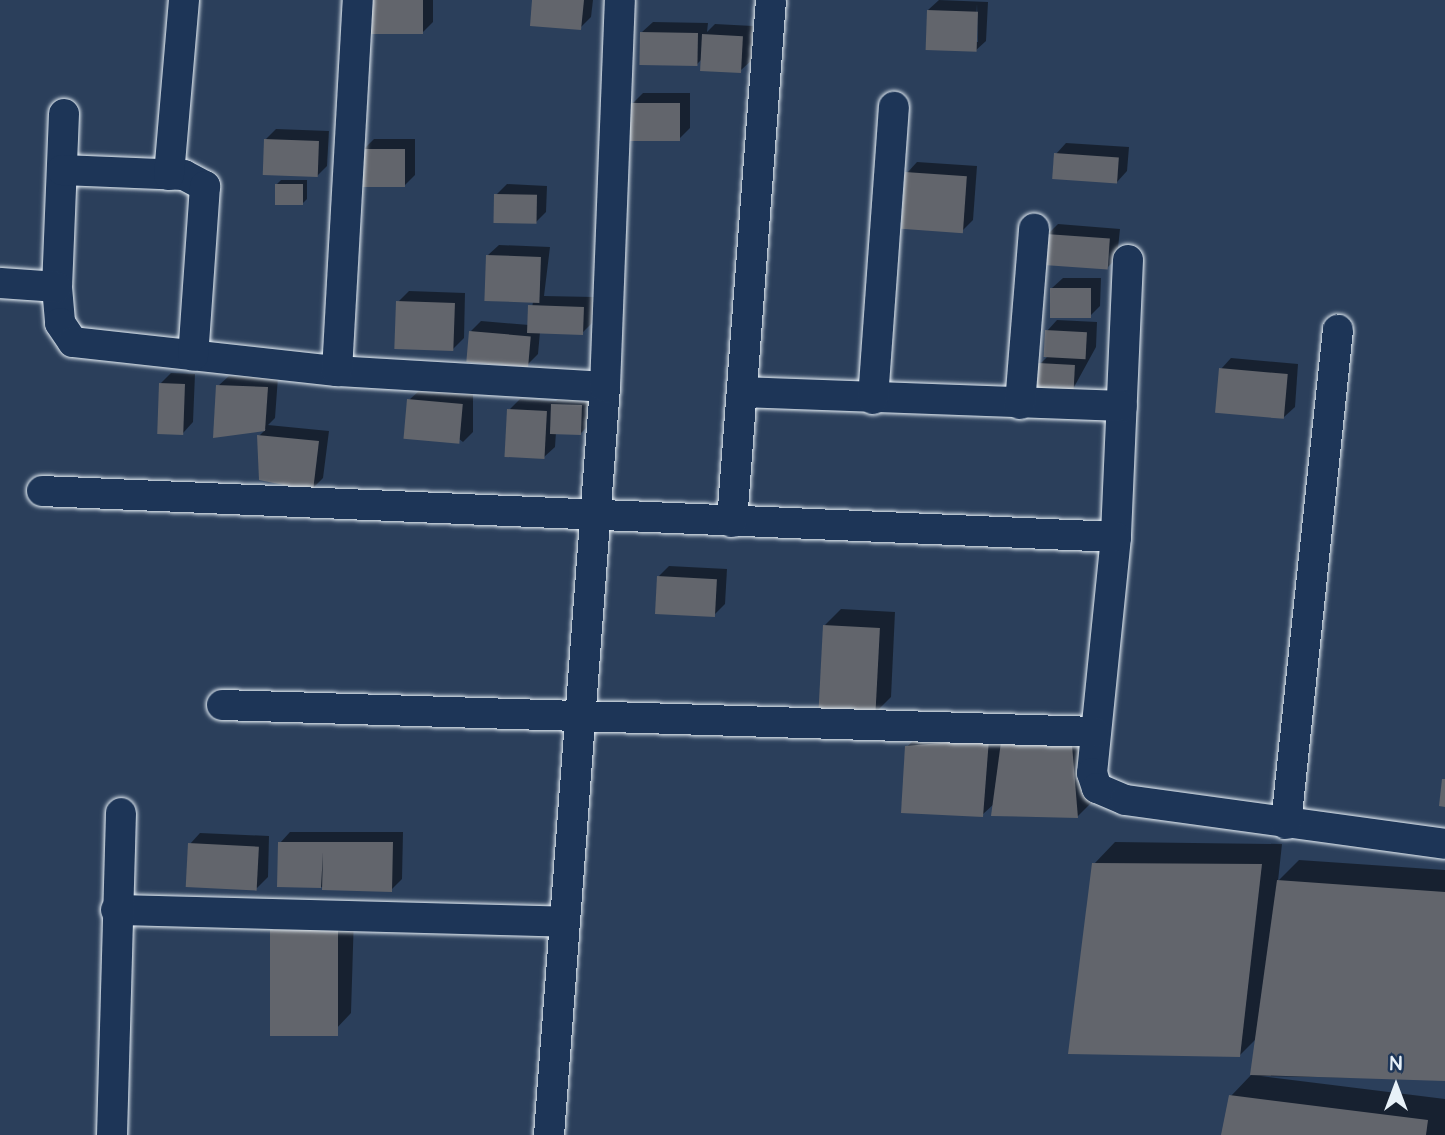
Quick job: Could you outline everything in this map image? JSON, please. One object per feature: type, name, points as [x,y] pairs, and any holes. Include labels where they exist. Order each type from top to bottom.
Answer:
[{"type":"street","points":[[169,174],[184,0]]},
{"type":"street","points":[[337,371],[358,0]]},
{"type":"street","points":[[550,1135],[577,712],[604,387],[620,0]]},
{"type":"street","points":[[732,522],[771,0]]},
{"type":"street","points":[[873,398],[894,107]]},
{"type":"street","points":[[64,114],[57,287],[60,323],[73,342],[337,371],[604,387]]},
{"type":"street","points":[[61,170],[169,174],[197,178],[205,186],[193,356]]},
{"type":"street","points":[[1020,404],[1034,229]]},
{"type":"street","points":[[1128,260],[1116,537],[1092,773],[1107,797],[1445,844]]},
{"type":"street","points":[[0,283],[57,287]]},
{"type":"street","points":[[1286,824],[1338,330]]},
{"type":"street","points":[[742,391],[1020,404],[1122,405]]},
{"type":"street","points":[[42,491],[1116,537]]},
{"type":"street","points":[[222,705],[577,712],[1095,732]]},
{"type":"street","points":[[112,1135],[116,910],[121,813]]},
{"type":"street","points":[[116,910],[562,922]]},
{"type":"building","points":[[366,0],[423,0],[423,34],[366,34]]},
{"type":"building","points":[[532,0],[584,0],[581,30],[530,26]]},
{"type":"building","points":[[927,10],[978,12],[977,52],[926,50]]},
{"type":"building","points":[[640,32],[698,33],[697,66],[639,65]]},
{"type":"building","points":[[702,34],[743,36],[741,73],[700,71]]},
{"type":"building","points":[[630,103],[680,103],[680,141],[630,141]]},
{"type":"building","points":[[264,139],[319,141],[318,177],[263,175]]},
{"type":"building","points":[[361,149],[405,149],[405,187],[361,187]]},
{"type":"building","points":[[1054,153],[1119,158],[1117,183],[1052,179]]},
{"type":"building","points":[[905,172],[967,176],[963,233],[901,229]]},
{"type":"building","points":[[275,184],[303,184],[303,205],[275,205]]},
{"type":"building","points":[[494,194],[537,195],[536,224],[493,223]]},
{"type":"building","points":[[1046,234],[1110,238],[1108,269],[1044,265]]},
{"type":"building","points":[[486,255],[541,257],[539,303],[484,301]]},
{"type":"building","points":[[1050,288],[1091,288],[1091,318],[1050,318]]},
{"type":"building","points":[[396,301],[455,303],[453,351],[394,349]]},
{"type":"building","points":[[528,305],[584,307],[583,335],[527,333]]},
{"type":"building","points":[[1045,330],[1087,332],[1086,359],[1044,357]]},
{"type":"building","points":[[469,331],[531,336],[528,367],[466,362]]},
{"type":"building","points":[[1038,363],[1075,365],[1074,391],[1037,389]]},
{"type":"building","points":[[1219,368],[1288,374],[1284,419],[1215,413]]},
{"type":"building","points":[[159,383],[185,384],[183,435],[157,434]]},
{"type":"building","points":[[216,385],[268,387],[265,431],[213,438]]},
{"type":"building","points":[[407,399],[463,404],[459,444],[404,439]]},
{"type":"building","points":[[551,404],[582,405],[581,435],[550,434]]},
{"type":"building","points":[[507,409],[547,411],[544,459],[504,457]]},
{"type":"building","points":[[257,435],[319,441],[313,491],[259,480]]},
{"type":"building","points":[[657,576],[717,579],[715,617],[655,614]]},
{"type":"building","points":[[823,625],[880,628],[875,715],[818,712]]},
{"type":"building","points":[[989,739],[983,817],[901,813],[905,746]]},
{"type":"building","points":[[1001,742],[1072,745],[1078,818],[991,816]]},
{"type":"building","points":[[1442,779],[1445,779],[1445,807],[1439,806]]},
{"type":"building","points":[[278,842],[393,842],[392,892],[322,890],[323,852],[321,888],[277,887]]},
{"type":"building","points":[[188,843],[259,847],[257,891],[186,887]]},
{"type":"building","points":[[1092,863],[1262,864],[1240,1057],[1068,1054]]},
{"type":"building","points":[[1277,880],[1445,892],[1445,1081],[1250,1075]]},
{"type":"building","points":[[270,930],[338,930],[338,1036],[270,1036]]},
{"type":"building","points":[[1229,1095],[1428,1120],[1426,1135],[1221,1135]]}]
